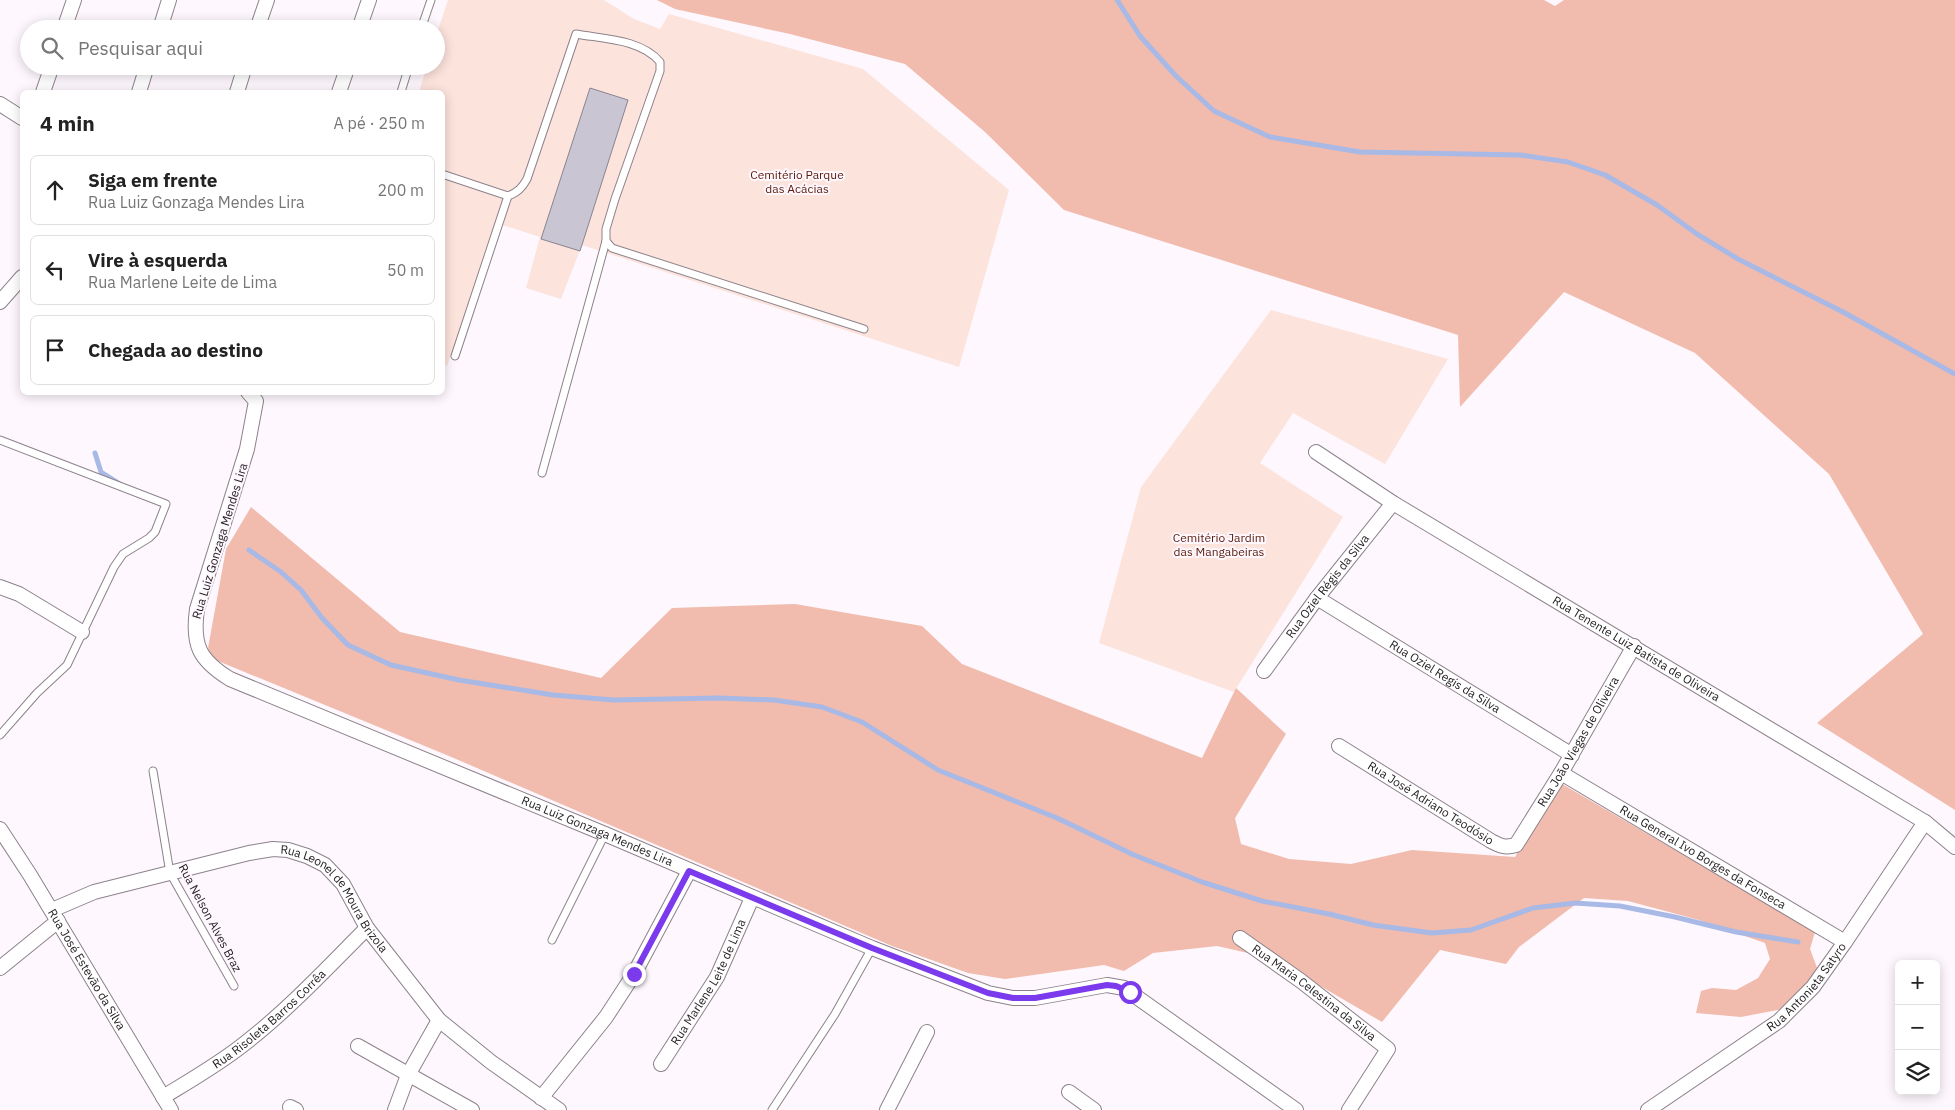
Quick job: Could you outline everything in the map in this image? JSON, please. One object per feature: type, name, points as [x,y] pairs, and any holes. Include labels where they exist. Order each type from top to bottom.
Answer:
[{"type":"street","points":[[67,20],[74,0]]},
{"type":"street","points":[[163,20],[170,0]]},
{"type":"street","points":[[260,20],[267,0]]},
{"type":"street","points":[[362,20],[369,0]]},
{"type":"street","points":[[44,90],[49,75]]},
{"type":"street","points":[[140,90],[145,75]]},
{"type":"street","points":[[238,90],[242,75]]},
{"type":"street","points":[[340,90],[345,75]]},
{"type":"street","points":[[0,104],[20,117]]},
{"type":"street","points":[[0,301],[20,279]]},
{"type":"street","name":"Rua Luiz Gonzaga Mendes Lira","points":[[253,395],[247,449],[197,609],[194,627],[196,644],[203,658],[214,669],[230,679],[605,834],[752,898],[872,948],[988,993],[1013,998],[1035,998],[1107,985],[1124,988],[1296,1110]]},
{"type":"street","name":"Rua Tenente Luiz Batista de Oliveira","points":[[1316,452],[1393,503],[1925,822],[1955,847]]},
{"type":"street","name":"Rua Oziel Régis da Silva","points":[[1264,671],[1317,598],[1393,503]]},
{"type":"street","points":[[0,587],[19,594],[82,632]]},
{"type":"street","name":"Rua Oziel Regis da Silva","points":[[1317,598],[1572,754]]},
{"type":"street","name":"Rua João Viegas de Oliveira","points":[[1521,837],[1561,773],[1634,646]]},
{"type":"street","name":"Rua José Adriano Teodósio","points":[[1339,746],[1496,844],[1508,847],[1516,844],[1521,837]]},
{"type":"street","name":"Rua General Ivo Borges da Fonseca","points":[[1561,773],[1846,942]]},
{"type":"street","name":"Rua Antonieta Satyro","points":[[1648,1110],[1780,1021],[1813,987],[1846,942],[1925,822]]},
{"type":"street","name":"Rua José Estevão da Silva","points":[[0,829],[55,916],[171,1110]]},
{"type":"street","name":"Rua Leonel de Moura Brizola","points":[[0,968],[55,916],[94,892],[250,853],[273,849],[288,850],[307,856],[325,865],[343,884],[367,928],[439,1020],[491,1062],[559,1110]]},
{"type":"street","points":[[541,1098],[606,1017],[634,974],[689,871]]},
{"type":"street","name":"Rua Marlene Leite de Lima","points":[[662,1064],[717,977],[752,898]]},
{"type":"street","name":"Rua Risoleta Barros Corrêa","points":[[164,1097],[214,1066],[244,1044],[296,998],[367,928]]},
{"type":"street","name":"Rua Maria Celestina da Silva","points":[[1240,938],[1302,981],[1388,1049],[1349,1110]]},
{"type":"street","points":[[394,1110],[408,1076],[439,1020]]},
{"type":"street","points":[[887,1110],[928,1032]]},
{"type":"street","points":[[358,1046],[408,1076],[472,1110]]},
{"type":"street","points":[[1069,1092],[1094,1110]]},
{"type":"lane","points":[[424,20],[431,0]]},
{"type":"lane","points":[[455,356],[508,196],[522,187],[527,179],[576,34],[627,43],[654,55],[660,62],[660,71],[608,221],[606,241],[542,473]]},
{"type":"lane","points":[[402,90],[406,75]]},
{"type":"lane","points":[[445,175],[508,196]]},
{"type":"lane","points":[[606,241],[612,248],[864,328]]},
{"type":"lane","points":[[0,440],[166,504],[155,532],[149,538],[123,554],[67,665],[38,693],[0,735]]},
{"type":"lane","name":"Rua Nelson Alves Braz","points":[[153,771],[170,873],[234,986]]},
{"type":"lane","points":[[552,940],[605,834]]},
{"type":"lane","points":[[772,1110],[835,1014],[872,948]]},
{"type":"green space","name":"Cemitério Parque das Acácias","points":[[448,0],[604,0],[634,19],[660,29],[669,14],[863,69],[1009,190],[959,367],[582,245],[561,299],[526,288],[540,237],[499,224],[447,366],[445,366],[445,90],[420,90],[424,75],[445,75],[445,20],[441,20]]},
{"type":"green space","name":"Cemitério Jardim das Mangabeiras","points":[[1271,310],[1448,359],[1385,464],[1293,413],[1260,463],[1343,517],[1234,692],[1099,643],[1141,487]]},
{"type":"shaded area","points":[[657,0],[1544,0],[1555,6],[1564,0],[1955,0],[1955,810],[1817,723],[1923,634],[1829,474],[1695,353],[1564,292],[1460,407],[1458,335],[1064,210],[985,132],[905,64],[790,34],[675,9]]},
{"type":"shaded area","points":[[251,507],[400,632],[601,678],[672,608],[795,604],[922,626],[962,664],[1202,758],[1236,688],[1286,734],[1235,818],[1241,844],[1289,859],[1351,864],[1412,850],[1515,857],[1557,781],[1815,932],[1810,949],[1819,973],[1788,1008],[1741,1017],[1696,1013],[1701,991],[1712,988],[1736,990],[1758,978],[1770,959],[1765,943],[1699,920],[1628,901],[1584,898],[1519,947],[1506,964],[1440,950],[1382,1022],[1274,959],[1217,946],[1153,953],[1124,971],[1104,965],[1005,979],[968,973],[892,946],[449,756],[213,659],[208,648],[226,549]]},
{"type":"building","points":[[590,88],[628,100],[580,251],[541,239]]},
{"type":"waterway","points":[[1117,0],[1140,36],[1176,76],[1214,111],[1270,137],[1360,152],[1520,155],[1568,162],[1605,175],[1657,205],[1697,234],[1738,259],[1843,312],[1955,374]]},
{"type":"waterway","points":[[95,453],[101,472],[120,484]]},
{"type":"waterway","points":[[249,550],[281,572],[301,590],[322,618],[348,645],[391,665],[459,680],[553,695],[614,700],[719,698],[774,700],[822,707],[862,722],[938,770],[1057,818],[1134,855],[1202,882],[1262,901],[1373,925],[1432,933],[1471,930],[1533,908],[1575,903],[1620,906],[1736,932],[1798,942]]},
{"type":"route","points":[[634,974],[689,871],[872,948],[988,993],[1013,998],[1035,998],[1107,985],[1124,988],[1130,992]]}]
